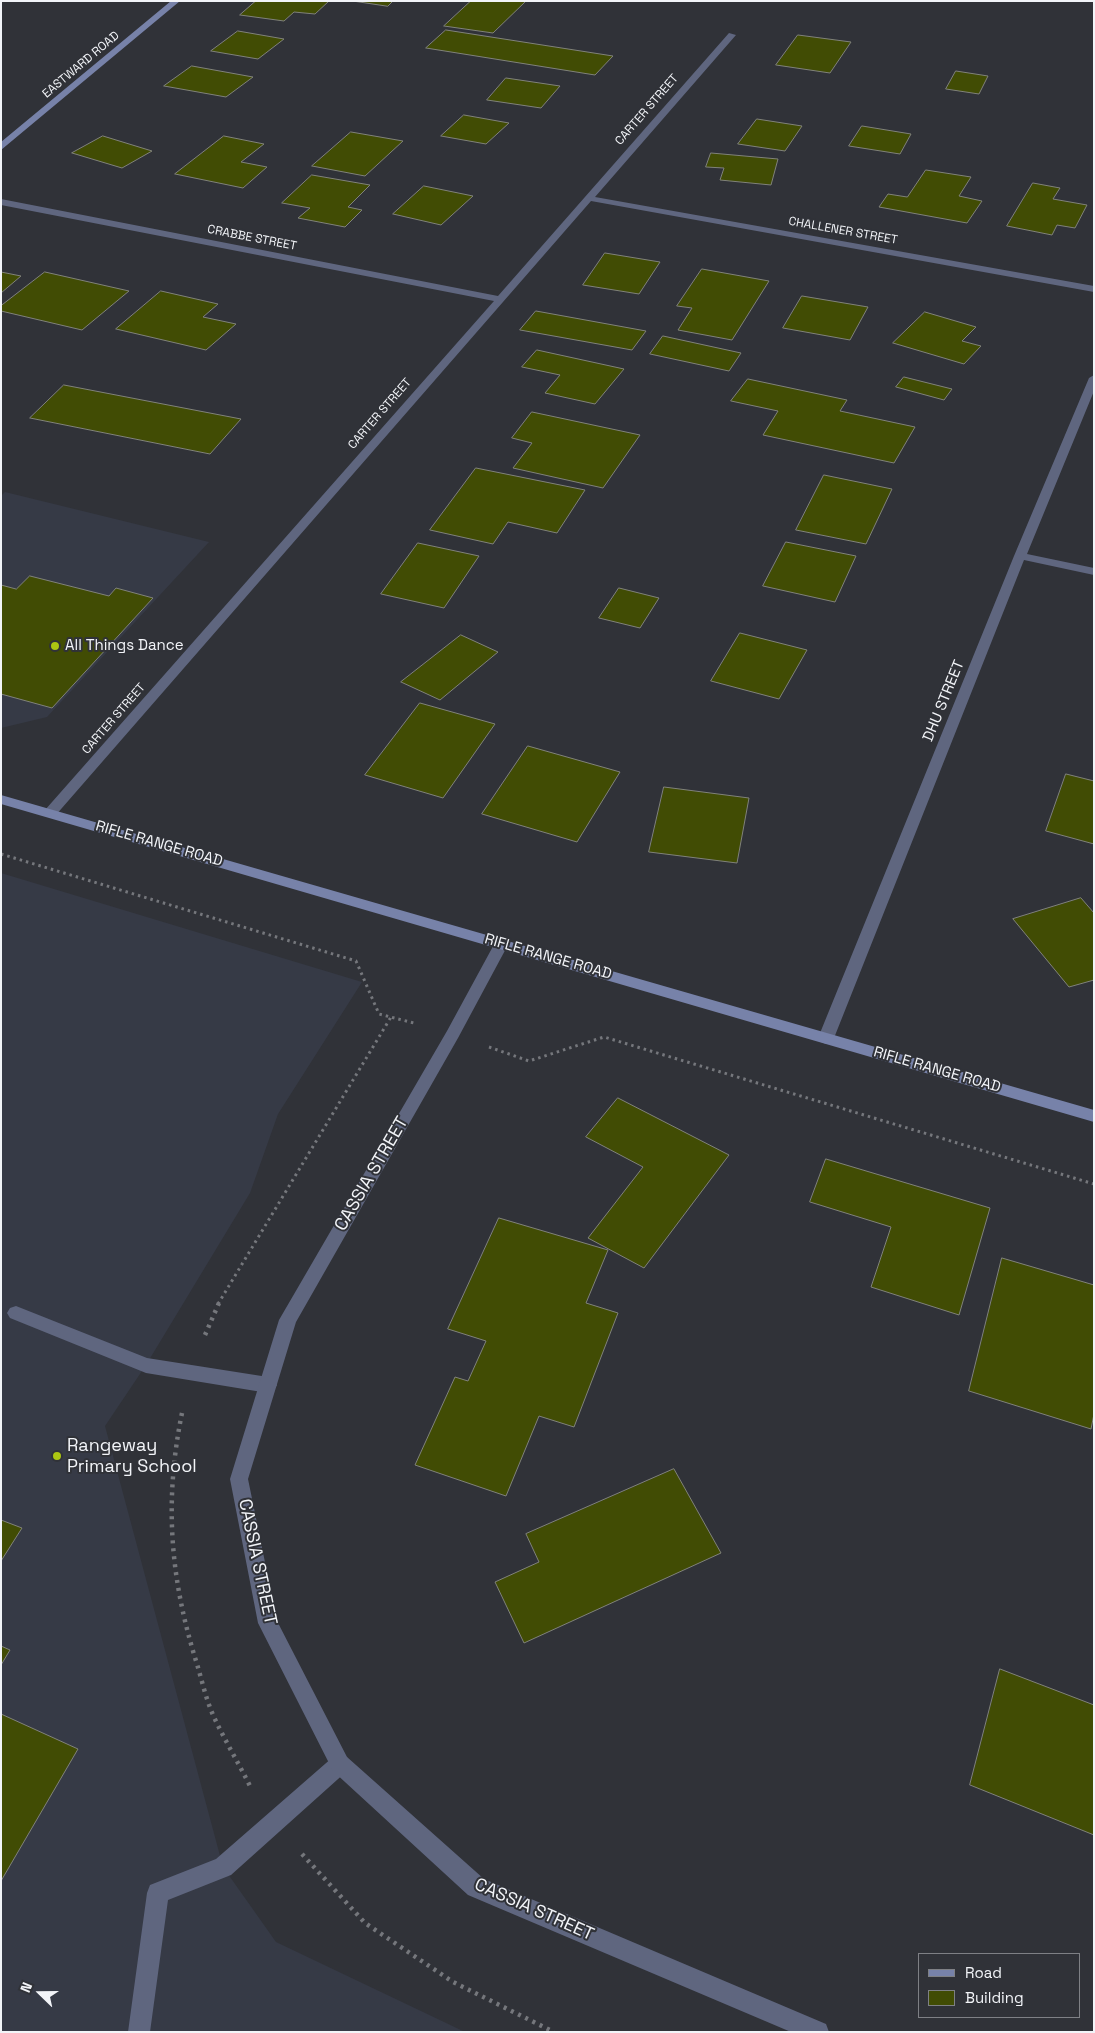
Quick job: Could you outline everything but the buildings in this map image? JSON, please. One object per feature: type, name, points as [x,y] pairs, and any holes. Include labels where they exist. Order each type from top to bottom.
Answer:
[{"type":"street","name":"EASTWARD ROAD","points":[[1,147],[176,1]]},
{"type":"street","name":"CARTER STREET","points":[[50,813],[498,299],[732,35]]},
{"type":"street","name":"CHALLENER STREET","points":[[588,198],[1094,289]]},
{"type":"street","name":"CRABBE STREET","points":[[1,202],[498,299]]},
{"type":"street","name":"DHU STREET","points":[[826,1038],[1020,556],[1094,378]]},
{"type":"street","points":[[1020,556],[1094,572]]},
{"type":"street","name":"RIFLE RANGE ROAD","points":[[1,799],[1094,1116]]},
{"type":"street","name":"CASSIA STREET","points":[[502,943],[453,1034],[288,1320],[239,1479],[268,1623],[340,1764],[476,1887],[818,2032]]},
{"type":"street","points":[[16,1313],[146,1365],[268,1385]]},
{"type":"street","points":[[139,2032],[158,1893],[223,1867],[340,1764]]},
{"type":"path","points":[[1,854],[356,961],[380,1014],[416,1024]]},
{"type":"path","points":[[486,1046],[529,1061],[604,1037],[1094,1184]]},
{"type":"shaded area","points":[[5,492],[209,542],[47,717],[1,728],[1,496]]},
{"type":"shaded area","name":"Rangeway Primary School","points":[[1,873],[362,982],[278,1114],[250,1193],[146,1365],[105,1426],[223,1867],[276,1942],[465,2032],[1,2032]]},
{"type":"place","name":"All Things Dance","points":[[55,646]]},
{"type":"place","name":"Rangeway Primary School","points":[[57,1456]]}]
